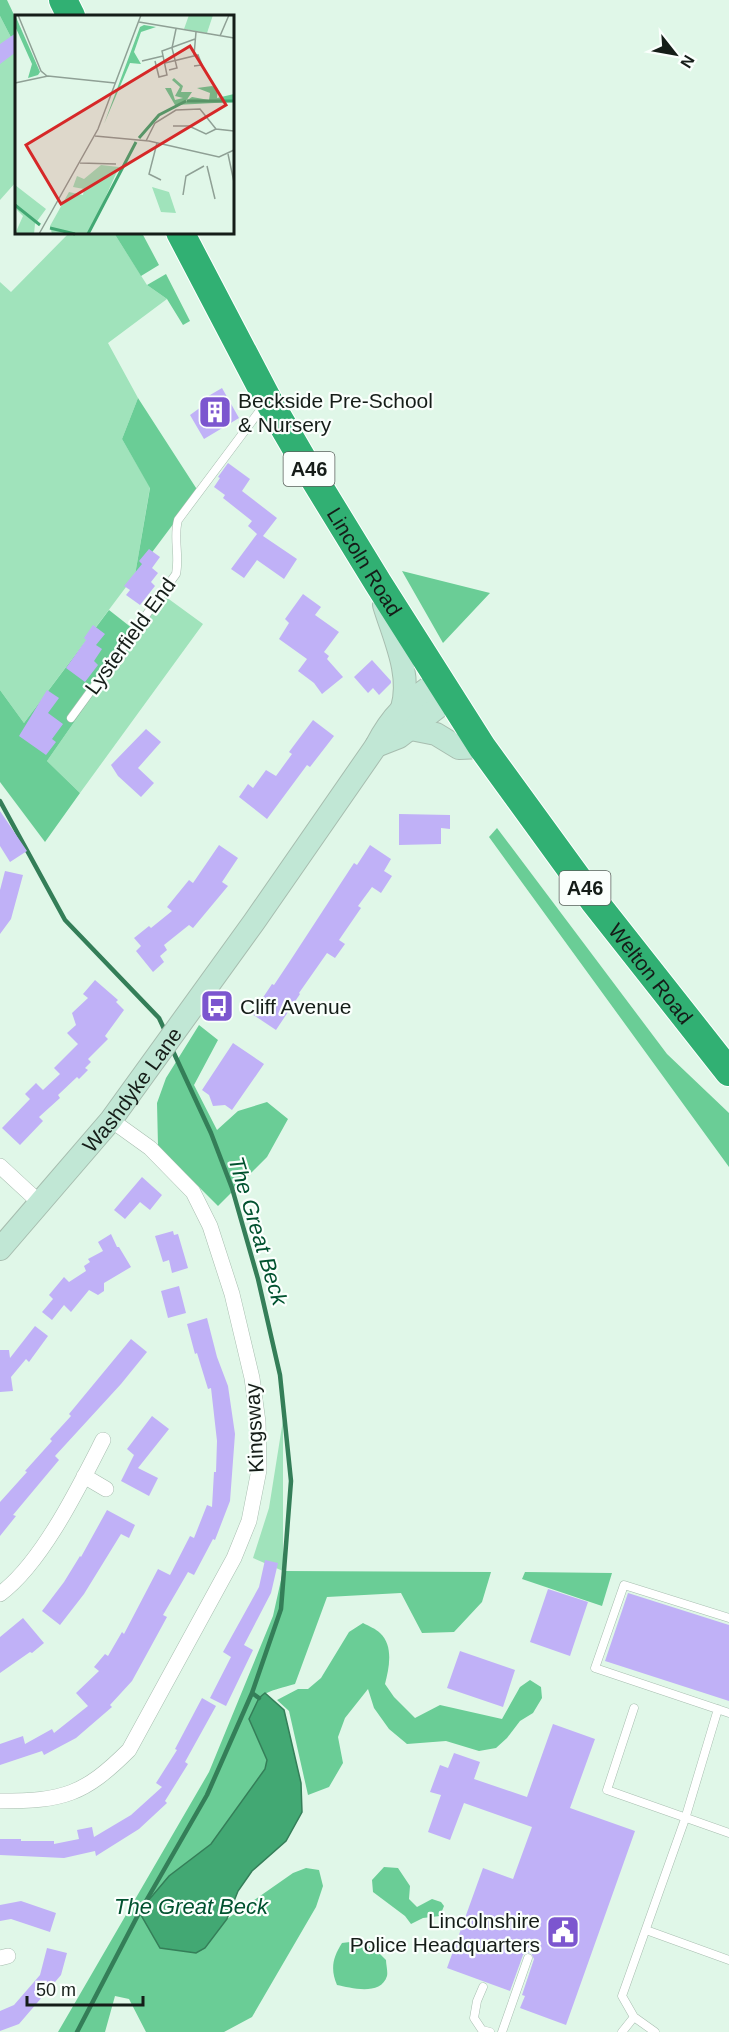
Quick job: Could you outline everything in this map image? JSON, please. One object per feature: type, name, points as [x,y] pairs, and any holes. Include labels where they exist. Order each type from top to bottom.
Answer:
[{"type":"highway","points":[[63,0],[70,15]]},
{"type":"highway","name":"Lincoln Road","points":[[181,234],[268,400],[445,689]]},
{"type":"highway","name":"Welton Road","points":[[445,689],[483,747],[594,901],[729,1071]]},
{"type":"street","points":[[378,583],[404,669],[406,696],[402,708]]},
{"type":"street","points":[[376,746],[399,737],[411,729],[445,689]]},
{"type":"street","name":"Washdyke Lane","points":[[0,1249],[111,1120],[164,1049],[376,746],[387,725],[402,708],[445,689]]},
{"type":"street","points":[[411,729],[436,734],[459,748],[483,747]]},
{"type":"street","name":"Kingsway","points":[[0,1802],[46,1800],[71,1793],[90,1785],[108,1772],[129,1750],[234,1558],[249,1521],[259,1470],[258,1422],[252,1378],[231,1294],[210,1227],[192,1192],[150,1148],[111,1120]]},
{"type":"street","points":[[0,1166],[40,1203]]},
{"type":"street","points":[[0,1594],[27,1567],[54,1528],[103,1440]]},
{"type":"street","points":[[84,1476],[106,1489]]},
{"type":"lane","name":"Lysterfield End","points":[[71,718],[176,574],[178,564],[175,531],[178,520],[268,400]]},
{"type":"lane","points":[[729,1618],[624,1585],[595,1668],[729,1713]]},
{"type":"lane","points":[[634,1708],[607,1790],[729,1833]]},
{"type":"lane","points":[[655,2032],[634,2017],[622,1996],[685,1819],[718,1709]]},
{"type":"lane","points":[[646,1930],[729,1960]]},
{"type":"lane","points":[[502,2032],[528,1958]]},
{"type":"lane","points":[[483,1987],[477,2001],[474,2018],[482,2030],[490,2032]]},
{"type":"lane","points":[[622,2032],[634,2017]]},
{"type":"shaded area","points":[[0,0],[7,0],[15,17],[15,45],[0,16]]},
{"type":"shaded area","points":[[0,16],[15,45],[15,183],[0,200]]},
{"type":"shaded area","points":[[68,234],[115,234],[147,285],[167,299],[108,343],[138,398],[122,439],[150,487],[135,575],[24,723],[0,690],[0,282],[11,292]]},
{"type":"shaded area","points":[[115,234],[143,234],[159,265],[141,276]]},
{"type":"shaded area","points":[[166,274],[190,321],[183,325],[167,299],[147,285]]},
{"type":"shaded area","points":[[138,398],[198,491],[135,575],[150,488],[122,439]]},
{"type":"shaded area","points":[[402,571],[490,593],[443,643]]},
{"type":"shaded area","points":[[166,597],[203,624],[80,793],[47,761],[137,632]]},
{"type":"shaded area","points":[[109,610],[137,632],[47,761],[80,793],[45,842],[0,782],[0,690],[24,723]]},
{"type":"shaded area","points":[[497,828],[667,1054],[729,1113],[729,1167],[489,837]]},
{"type":"shaded area","points":[[199,1025],[218,1040],[194,1085],[217,1130],[238,1111],[267,1102],[288,1119],[267,1157],[218,1206],[158,1146],[157,1103],[166,1078]]},
{"type":"shaded area","points":[[283,1420],[283,1571],[253,1558],[269,1508]]},
{"type":"shaded area","points":[[283,1571],[491,1572],[482,1602],[454,1632],[422,1633],[401,1593],[327,1597],[295,1684],[266,1694],[254,1709],[249,1719],[267,1760],[265,1769],[211,1844],[169,1876],[205,1948],[227,1919],[293,1873],[306,1868],[319,1870],[323,1886],[316,1907],[252,2017],[224,2032],[146,2032],[129,1999],[115,1996],[105,2032],[58,2032],[209,1772],[273,1616]]},
{"type":"shaded area","points":[[525,1572],[612,1573],[602,1606],[522,1579]]},
{"type":"shaded area","points":[[363,1623],[376,1630],[384,1638],[389,1651],[385,1684],[394,1697],[415,1718],[440,1705],[502,1719],[520,1687],[530,1680],[541,1687],[542,1698],[533,1713],[520,1721],[496,1748],[479,1751],[446,1741],[407,1744],[389,1729],[374,1708],[368,1689],[345,1718],[338,1737],[343,1763],[329,1787],[308,1795],[289,1711],[277,1700],[298,1689],[308,1689],[321,1678],[349,1632]]},
{"type":"shaded area","points":[[384,1867],[398,1868],[410,1886],[409,1899],[417,1907],[432,1899],[441,1902],[444,1906],[440,1916],[423,1918],[411,1924],[405,1916],[373,1892],[372,1880]]},
{"type":"shaded area","points":[[358,1941],[376,1950],[386,1960],[387,1976],[379,1986],[365,1989],[337,1985],[333,1968],[336,1953],[342,1943]]},
{"type":"water","name":"The Great Beck","points":[[265,1693],[284,1710],[301,1783],[302,1812],[286,1841],[252,1871],[238,1891],[227,1919],[205,1948],[196,1953],[160,1948],[141,1915],[142,1908],[169,1876],[211,1844],[265,1769],[267,1760],[249,1719],[259,1698]]},
{"type":"building","points":[[15,34],[15,53],[0,64],[0,44]]},
{"type":"building","name":"Beckside Pre-School & Nursery","points":[[222,388],[239,418],[204,439],[190,415],[208,402],[205,398]]},
{"type":"building","points":[[228,463],[250,479],[242,491],[277,518],[263,536],[297,559],[284,579],[257,560],[244,578],[231,569],[257,534],[248,526],[252,521],[223,498],[225,495],[214,487]]},
{"type":"building","points":[[149,549],[160,557],[152,568],[158,573],[151,582],[155,586],[140,605],[126,595],[130,590],[124,586],[142,564],[139,561]]},
{"type":"building","points":[[303,594],[321,607],[315,615],[339,632],[324,652],[329,656],[327,659],[343,677],[322,694],[314,683],[298,671],[307,659],[279,639],[289,623],[285,619]]},
{"type":"building","points":[[93,625],[105,634],[96,645],[102,649],[94,661],[98,665],[85,682],[66,668],[86,640],[84,638]]},
{"type":"building","points":[[372,660],[391,681],[379,695],[373,688],[368,693],[354,677]]},
{"type":"building","points":[[47,690],[59,698],[48,713],[63,724],[52,739],[56,742],[46,755],[19,736]]},
{"type":"building","points":[[313,720],[334,736],[310,767],[307,765],[267,819],[239,797],[248,784],[253,788],[266,770],[276,776],[292,754],[289,752]]},
{"type":"building","points":[[146,729],[161,742],[138,768],[154,783],[141,797],[118,776],[111,765]]},
{"type":"building","points":[[0,811],[27,851],[10,862],[0,846]]},
{"type":"building","points":[[399,814],[450,815],[450,829],[441,828],[441,844],[399,845]]},
{"type":"building","points":[[219,845],[238,858],[222,882],[228,886],[193,928],[189,925],[164,945],[167,950],[160,956],[164,962],[153,972],[136,951],[141,946],[134,938],[172,911],[167,907],[189,880],[193,883]]},
{"type":"building","points":[[370,845],[391,859],[384,871],[392,876],[381,893],[372,887],[358,906],[361,908],[339,940],[345,944],[335,958],[327,953],[276,1030],[252,1014],[272,984],[274,985],[354,863],[357,865]]},
{"type":"building","points":[[5,871],[23,875],[11,919],[0,934],[0,890]]},
{"type":"building","points":[[95,980],[118,1000],[116,1002],[124,1010],[105,1036],[108,1039],[88,1059],[91,1062],[85,1068],[88,1070],[58,1095],[60,1098],[39,1117],[43,1121],[20,1145],[2,1128],[30,1099],[25,1094],[36,1083],[43,1090],[60,1074],[54,1068],[78,1044],[67,1033],[76,1025],[72,1013],[88,998],[83,994]]},
{"type":"building","points":[[233,1043],[264,1064],[232,1110],[225,1105],[213,1106],[209,1095],[202,1090]]},
{"type":"building","points":[[142,1177],[162,1195],[150,1210],[140,1202],[125,1219],[114,1210]]},
{"type":"building","points":[[173,1231],[174,1235],[178,1234],[188,1268],[172,1273],[169,1260],[163,1262],[155,1236]]},
{"type":"building","points":[[111,1234],[131,1267],[104,1283],[104,1291],[98,1295],[89,1290],[71,1312],[64,1305],[52,1320],[42,1312],[53,1299],[49,1295],[64,1277],[69,1282],[86,1271],[84,1266],[90,1262],[88,1259],[103,1251],[98,1242]]},
{"type":"building","points":[[179,1286],[186,1313],[168,1318],[161,1291]]},
{"type":"building","points":[[207,1318],[217,1357],[228,1386],[235,1434],[230,1501],[215,1540],[213,1539],[194,1575],[188,1572],[163,1615],[167,1617],[132,1681],[110,1705],[112,1707],[76,1738],[44,1755],[42,1751],[0,1765],[0,1744],[23,1736],[25,1744],[52,1729],[54,1733],[88,1706],[76,1693],[99,1671],[94,1667],[105,1654],[108,1656],[122,1632],[124,1634],[158,1569],[170,1575],[190,1536],[194,1538],[207,1505],[212,1507],[217,1441],[211,1388],[208,1389],[187,1324]]},
{"type":"building","points":[[35,1326],[48,1336],[29,1362],[26,1359],[11,1377],[13,1391],[0,1392],[0,1350],[9,1350],[10,1358]]},
{"type":"building","points":[[131,1339],[147,1352],[55,1456],[59,1460],[13,1515],[16,1516],[0,1536],[0,1502],[52,1441],[50,1439],[71,1416],[69,1414]]},
{"type":"building","points":[[152,1416],[169,1429],[138,1468],[158,1478],[149,1496],[121,1481],[134,1455],[127,1449]]},
{"type":"building","points":[[107,1510],[135,1525],[129,1538],[121,1534],[84,1594],[60,1625],[42,1611],[81,1557]]},
{"type":"building","points":[[265,1560],[278,1563],[271,1593],[244,1645],[253,1650],[226,1706],[210,1698],[231,1657],[223,1652],[259,1587]]},
{"type":"building","points":[[548,1589],[588,1602],[570,1656],[530,1642]]},
{"type":"building","points":[[628,1593],[729,1625],[729,1701],[605,1661]]},
{"type":"building","points":[[23,1618],[44,1643],[0,1673],[0,1637]]},
{"type":"building","points":[[460,1651],[515,1670],[503,1707],[447,1688]]},
{"type":"building","points":[[202,1698],[216,1706],[185,1762],[188,1764],[165,1801],[167,1803],[139,1829],[96,1856],[95,1851],[64,1858],[0,1855],[0,1839],[54,1841],[54,1844],[79,1839],[77,1830],[92,1827],[94,1837],[131,1815],[162,1787],[156,1783],[177,1750],[175,1749]]},
{"type":"building","name":"Lincolnshire Police Headquarters","points":[[553,1724],[595,1739],[570,1808],[635,1831],[566,2025],[520,2008],[534,1959],[531,1953],[526,1952],[523,1955],[510,1991],[447,1968],[483,1868],[513,1879],[532,1827],[464,1803],[450,1840],[428,1832],[441,1795],[430,1792],[440,1765],[448,1768],[454,1753],[480,1762],[474,1779],[527,1797]]},
{"type":"building","points":[[21,1901],[56,1913],[50,1932],[11,1919],[0,1921],[0,1905]]},
{"type":"building","points":[[47,1948],[67,1953],[61,1975],[19,2024],[0,2031],[0,2011],[14,2005],[40,1975]]},
{"type":"waterway","name":"The Great Beck","points":[[0,801],[65,920],[159,1018],[166,1033]]},
{"type":"waterway","name":"The Great Beck","points":[[172,1049],[211,1133],[232,1188],[258,1279],[280,1375],[291,1481],[281,1609],[252,1693],[259,1698]]},
{"type":"waterway","name":"The Great Beck","points":[[77,2032],[138,1915],[207,1795],[252,1693]]},
{"type":"place","name":"Beckside Pre-School & Nursery","points":[[215,412]]},
{"type":"place","name":"Cliff Avenue","points":[[217,1006]]},
{"type":"place","name":"Lincolnshire Police Headquarters","points":[[563,1932]]}]
